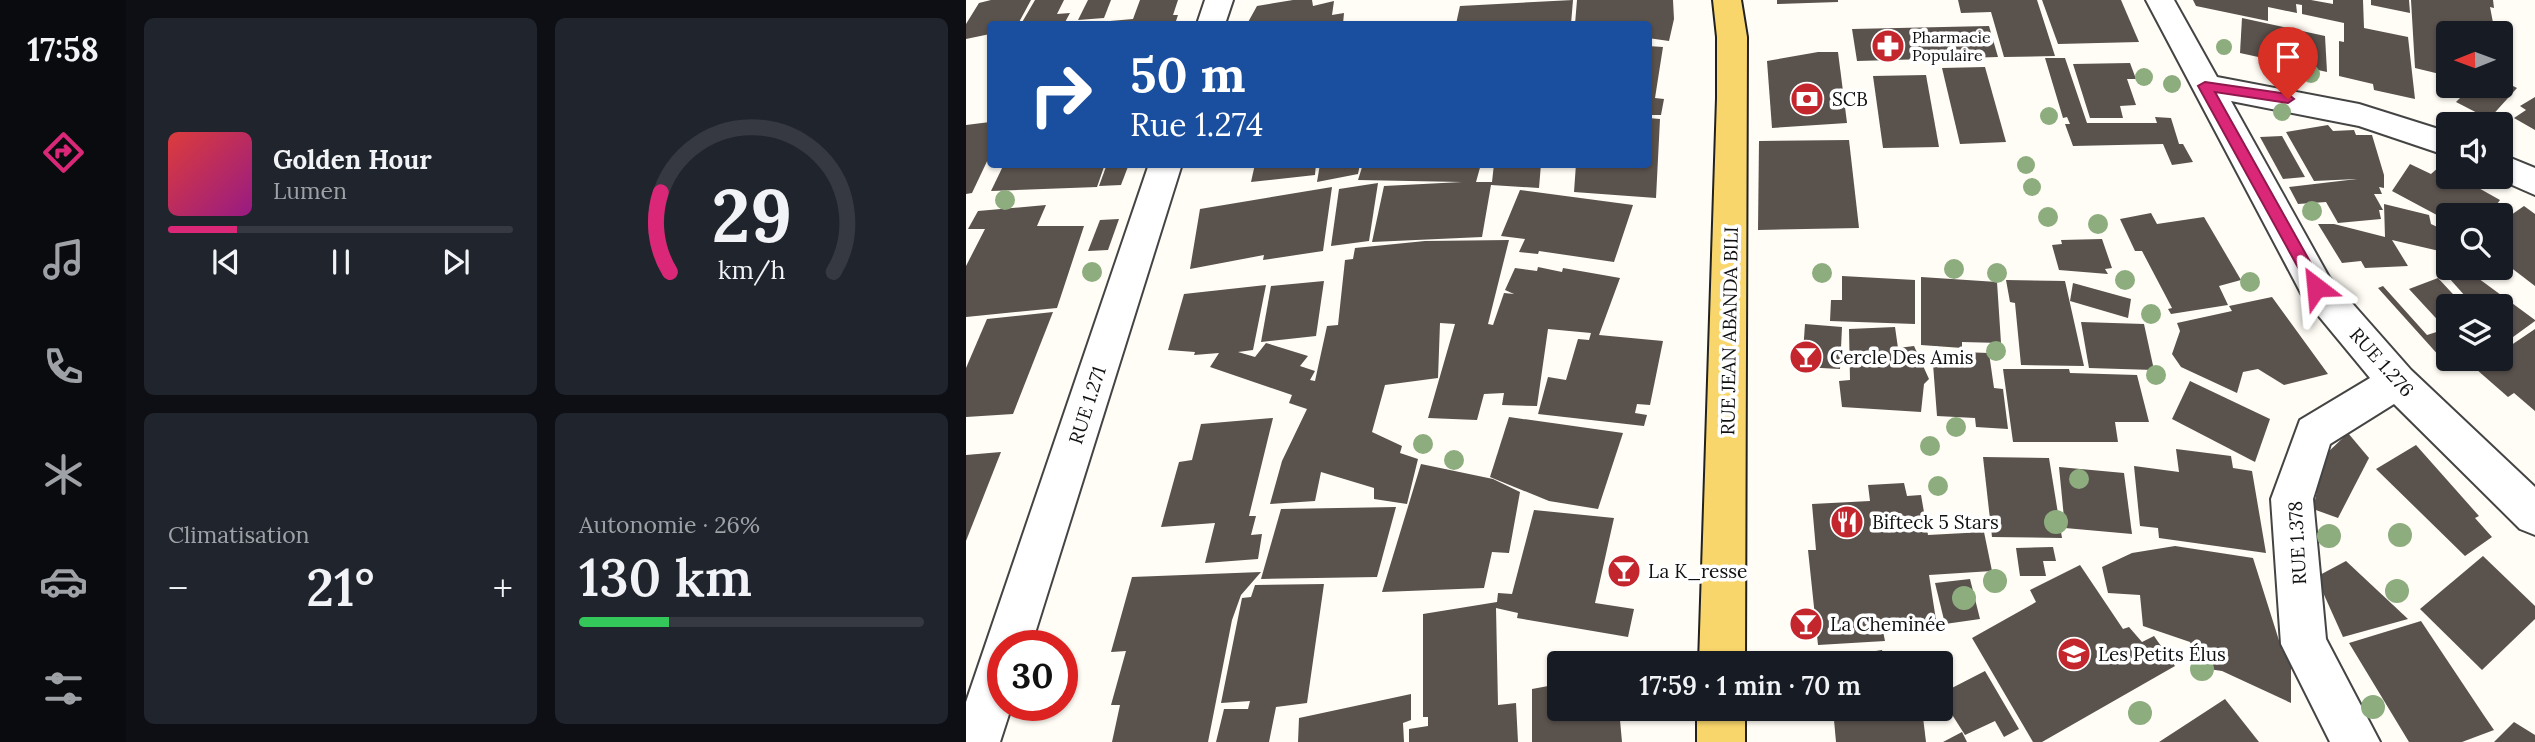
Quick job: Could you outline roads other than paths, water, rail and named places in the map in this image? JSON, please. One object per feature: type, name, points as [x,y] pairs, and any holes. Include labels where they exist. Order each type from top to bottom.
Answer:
[{"type":"main road","name":"RUE JEAN ABANDA BILI","points":[[1722,651],[1733,98],[1732,37],[1727,0]]},
{"type":"main road","points":[[1721,721],[1721,742]]},
{"type":"street","points":[[1212,21],[1219,0]]},
{"type":"street","name":"RUE 1.276","points":[[2160,0],[2316,287],[2397,382],[2535,516]]},
{"type":"street","points":[[2205,86],[2288,99],[2414,130],[2436,139]]},
{"type":"street","name":"RUE 1.271","points":[[1013,630],[1165,168]]},
{"type":"street","points":[[2513,172],[2535,183]]},
{"type":"street","name":"RUE 1.378","points":[[2356,742],[2304,644],[2292,499],[2314,433],[2397,382]]},
{"type":"street","points":[[976,742],[987,709]]},
{"type":"place","name":"Pharmacie Populaire","points":[[1888,46]]},
{"type":"place","name":"SCB","points":[[1807,99]]},
{"type":"place","name":"Cercle Des Amis","points":[[1806,357]]},
{"type":"place","name":"Bifteck 5 Stars","points":[[1847,522]]},
{"type":"place","name":"La K_resse","points":[[1624,571]]},
{"type":"place","name":"La Cheminée","points":[[1806,624]]},
{"type":"place","name":"Les Petits Élus","points":[[2074,654]]}]
